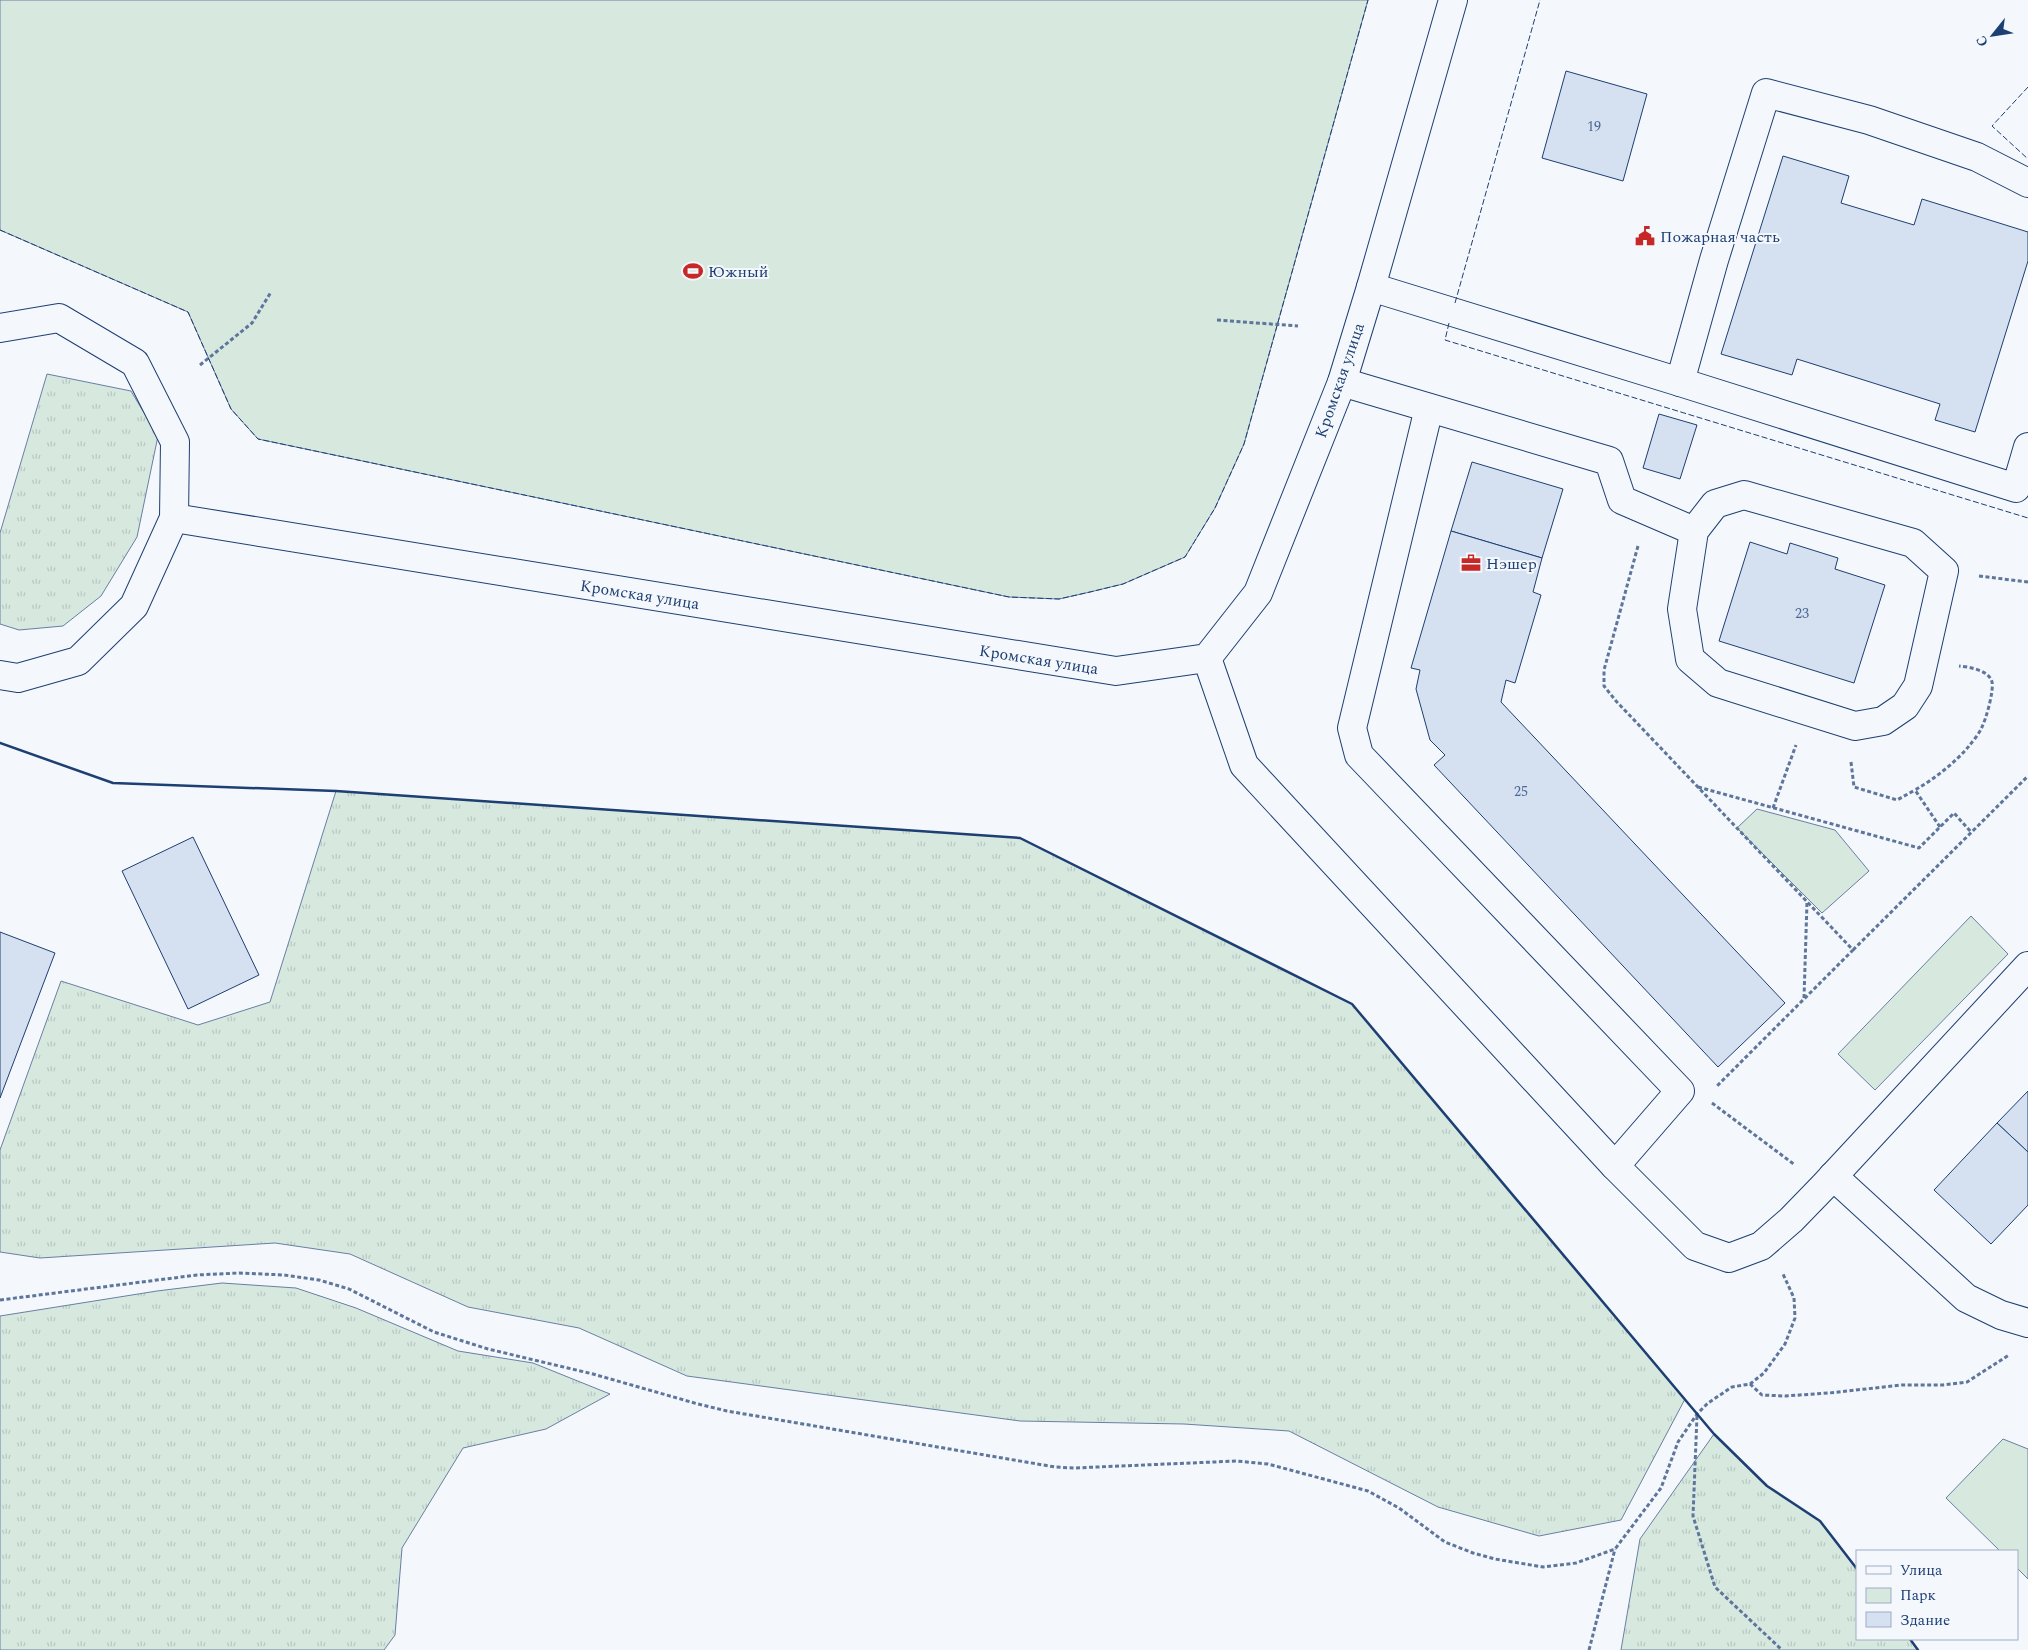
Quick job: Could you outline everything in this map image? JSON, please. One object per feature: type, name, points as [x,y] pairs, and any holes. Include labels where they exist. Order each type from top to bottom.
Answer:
[{"type":"street","name":"Кромская улица","points":[[174,518],[1116,671],[1207,658],[1258,593],[1342,382],[1453,0]]},
{"type":"street","points":[[1680,382],[1714,260],[1766,93],[1869,120],[1977,157],[2028,183]]},
{"type":"street","points":[[1371,287],[2016,488],[2028,447]]},
{"type":"street","points":[[0,328],[59,318],[134,363],[175,442],[174,518],[134,606],[78,661],[18,678],[0,675]]},
{"type":"street","points":[[1342,382],[1610,461],[1622,500],[1694,531]]},
{"type":"street","points":[[1429,408],[1352,728],[1359,755],[1692,1095],[1615,1166]]},
{"type":"street","points":[[1744,495],[1913,543],[1944,571],[1918,686],[1905,706],[1883,721],[1855,726],[1718,683],[1690,659],[1682,609],[1694,531],[1715,504],[1744,495]]},
{"type":"street","points":[[1207,658],[1244,765],[1615,1166],[1695,1246],[1730,1258],[1761,1246],[1791,1220],[2028,966]]},
{"type":"street","points":[[1828,1181],[1966,1298],[2001,1315],[2028,1323]]},
{"type":"path","points":[[200,365],[252,323],[270,292]]},
{"type":"path","points":[[1217,320],[1298,326]]},
{"type":"path","points":[[1647,512],[1604,670],[1604,686],[1616,702],[1853,950]]},
{"type":"path","points":[[1944,571],[2028,582]]},
{"type":"path","points":[[1850,762],[1854,787],[1897,800],[1915,790]]},
{"type":"path","points":[[1828,1181],[1692,1095],[1804,998],[2028,776]]},
{"type":"path","points":[[1698,787],[1919,848],[1954,813],[1971,832]]},
{"type":"path","points":[[1804,998],[1807,902]]},
{"type":"path","points":[[1589,1650],[1615,1549],[1661,1488],[1678,1442],[1697,1414],[1708,1403],[1732,1387],[1750,1384],[1764,1372],[1785,1344],[1795,1318],[1794,1298],[1780,1266],[1761,1246]]},
{"type":"path","points":[[0,1300],[197,1275],[239,1273],[318,1280],[349,1290],[434,1332],[488,1349],[593,1374],[727,1411],[1055,1467],[1074,1468],[1237,1461],[1268,1464],[1368,1491],[1399,1508],[1445,1542],[1495,1559],[1543,1567],[1576,1563],[1615,1549]]},
{"type":"path","points":[[1750,1384],[1762,1394],[1785,1396],[1829,1393],[1902,1384],[1944,1385],[1967,1382],[2013,1353]]},
{"type":"path","points":[[1697,1414],[1693,1516],[1715,1587],[1782,1650]]},
{"type":"green space","name":"Южный","points":[[0,0],[1368,0],[1244,444],[1215,508],[1185,557],[1123,584],[1059,599],[1009,597],[258,439],[231,409],[188,312],[0,230]]},
{"type":"green space","points":[[47,374],[131,391],[158,436],[137,537],[101,596],[63,626],[19,630],[0,624],[0,533]]},
{"type":"green space","points":[[336,791],[1020,838],[1352,1004],[1685,1399],[1621,1520],[1539,1536],[1438,1507],[1289,1431],[1184,1424],[1020,1421],[687,1376],[579,1328],[468,1307],[350,1254],[275,1243],[40,1258],[0,1252],[0,1150],[61,981],[198,1025],[270,1002]]},
{"type":"green space","points":[[1757,809],[1835,830],[1869,871],[1822,913],[1737,828]]},
{"type":"green space","points":[[1971,916],[2008,954],[1875,1090],[1838,1054]]},
{"type":"green space","points":[[222,1283],[296,1288],[356,1308],[458,1351],[533,1363],[610,1394],[546,1429],[463,1448],[402,1548],[395,1635],[384,1650],[0,1650],[0,1316],[157,1291]]},
{"type":"green space","points":[[1714,1434],[1767,1486],[1820,1521],[1856,1568],[1856,1640],[1911,1640],[1918,1650],[1621,1650],[1640,1539]]},
{"type":"green space","points":[[2003,1439],[2028,1449],[2028,1579],[2018,1569],[2018,1550],[1999,1550],[1946,1498]]},
{"type":"building","points":[[1566,71],[1647,94],[1623,181],[1542,158]]},
{"type":"building","points":[[1783,156],[1849,176],[1841,203],[1914,225],[1922,199],[2028,232],[2028,261],[1975,432],[1935,420],[1940,404],[1797,359],[1792,375],[1721,354]]},
{"type":"building","points":[[1659,414],[1697,425],[1680,479],[1643,468]]},
{"type":"building","points":[[1472,462],[1563,489],[1542,558],[1451,531]]},
{"type":"building","points":[[1451,531],[1542,558],[1533,592],[1541,595],[1515,683],[1506,680],[1501,702],[1785,1003],[1718,1067],[1434,765],[1445,755],[1430,740],[1416,689],[1420,670],[1411,668]]},
{"type":"building","points":[[1750,542],[1787,554],[1790,543],[1838,558],[1835,569],[1885,585],[1854,683],[1719,641]]},
{"type":"building","points":[[193,837],[259,975],[188,1009],[122,871]]},
{"type":"building","points":[[0,932],[55,953],[0,1098]]},
{"type":"building","points":[[2028,1091],[2028,1152],[1997,1123]]},
{"type":"building","points":[[1997,1123],[2028,1152],[2028,1205],[1991,1244],[1934,1190]]},
{"type":"fence","points":[[0,230],[188,312],[231,409],[258,439],[1009,597],[1059,599],[1123,584],[1185,557],[1215,508],[1244,444],[1368,0]]},
{"type":"fence","points":[[1455,303],[1540,0]]},
{"type":"fence","points":[[2028,87],[1992,126],[2028,159]]},
{"type":"fence","points":[[1449,323],[1445,340],[2028,518]]},
{"type":"wall","points":[[0,743],[113,783],[336,791],[1020,838],[1352,1004],[1714,1434],[1767,1486],[1820,1521],[1856,1568]]},
{"type":"wall","points":[[1911,1640],[1918,1650]]},
{"type":"place","name":"Пожарная часть","points":[[1645,236]]},
{"type":"place","name":"Южный","points":[[693,271]]},
{"type":"place","name":"Нэшер","points":[[1471,563]]}]
